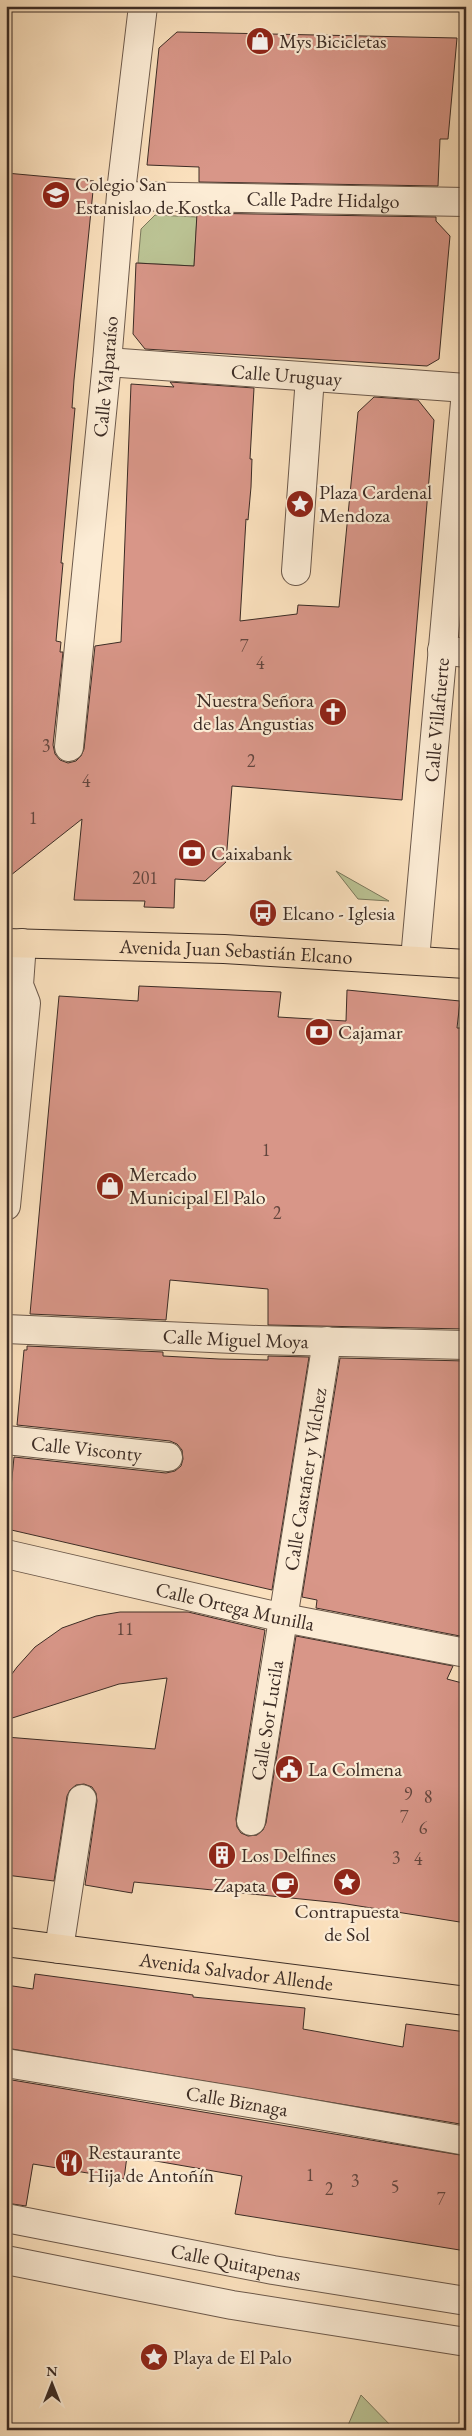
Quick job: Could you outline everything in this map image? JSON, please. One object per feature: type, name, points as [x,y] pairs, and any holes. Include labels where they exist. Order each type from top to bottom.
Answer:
[{"type":"main road","name":"Avenida Juan Sebastián Elcano","points":[[14,943],[224,949],[415,959],[466,964]]},
{"type":"main road","name":"Avenida Salvador Allende","points":[[6,1942],[466,2001]]},
{"type":"street","name":"Calle Valparaíso","points":[[69,747],[107,362],[121,196],[143,6]]},
{"type":"street","name":"Calle Padre Hidalgo","points":[[121,196],[466,202]]},
{"type":"street","name":"Calle Uruguay","points":[[107,362],[466,389]]},
{"type":"street","points":[[296,571],[310,377]]},
{"type":"street","name":"Calle Villafuerte","points":[[415,959],[454,651],[466,389]]},
{"type":"street","points":[[6,1206],[26,1003],[19,985],[14,943]]},
{"type":"street","points":[[6,1018],[8,1001],[19,985]]},
{"type":"street","name":"Calle Miguel Moya","points":[[6,1329],[466,1345]]},
{"type":"street","name":"Calle Castañer y Vílchez","points":[[284,1618],[328,1341]]},
{"type":"street","name":"Calle Visconty","points":[[6,1440],[168,1457]]},
{"type":"street","name":"Calle Ortega Munilla","points":[[6,1554],[284,1618],[466,1653]]},
{"type":"street","name":"Calle Sor Lucila","points":[[251,1821],[284,1618]]},
{"type":"street","points":[[59,1949],[82,1799]]},
{"type":"street","name":"Calle Biznaga","points":[[6,2063],[466,2141]]},
{"type":"street","name":"Calle Quitapenas","points":[[6,2218],[273,2270],[466,2302]]},
{"type":"street","points":[[6,2260],[232,2306],[466,2342]]},
{"type":"green space","points":[[155,215],[197,217],[194,266],[138,263],[141,229]]},
{"type":"green space","points":[[336,871],[389,901],[358,899]]},
{"type":"green space","points":[[361,2395],[395,2430],[346,2430]]},
{"type":"building","points":[[177,32],[457,38],[448,139],[440,139],[438,186],[199,182],[199,167],[147,165],[159,48]]},
{"type":"building","points":[[6,173],[94,181],[74,380],[72,408],[75,408],[56,641],[61,642],[60,652],[63,652],[53,745],[55,754],[60,760],[68,763],[76,761],[84,749],[95,646],[121,642],[131,384],[174,387],[170,382],[254,388],[250,459],[252,459],[251,487],[248,520],[246,519],[240,621],[297,614],[298,605],[339,607],[358,412],[374,397],[418,400],[434,420],[402,800],[232,786],[226,862],[205,881],[175,879],[174,908],[144,907],[145,901],[74,900],[82,819],[6,879]]},
{"type":"building","points":[[197,213],[436,217],[436,221],[450,236],[439,359],[427,366],[145,349],[133,334],[136,263],[194,266]]},
{"type":"building","points":[[139,986],[281,992],[278,1017],[346,1021],[347,990],[460,1001],[457,1028],[466,1028],[466,1329],[268,1325],[268,1289],[170,1280],[166,1320],[30,1314],[59,996],[138,1001]]},
{"type":"building","points":[[27,1346],[163,1352],[163,1356],[219,1359],[268,1360],[268,1356],[309,1357],[272,1590],[7,1529],[14,1457],[166,1473],[175,1471],[181,1466],[183,1459],[182,1450],[177,1444],[170,1441],[17,1425],[24,1350],[27,1350]]},
{"type":"building","points":[[340,1358],[466,1361],[465,1637],[316,1608],[317,1600],[302,1597]]},
{"type":"building","points":[[120,1612],[188,1612],[265,1630],[236,1819],[237,1827],[241,1833],[248,1836],[257,1835],[263,1830],[266,1823],[296,1636],[453,1666],[447,1679],[466,1684],[466,1923],[340,1903],[134,1882],[132,1893],[85,1885],[97,1801],[96,1793],[92,1787],[84,1784],[76,1785],[67,1796],[54,1881],[6,1875],[6,1737],[155,1749],[167,1678],[119,1684],[6,1720],[6,1682],[35,1647],[62,1628],[96,1616]]},
{"type":"building","points":[[35,1974],[193,1995],[193,1997],[305,2008],[303,2029],[403,2047],[406,2024],[466,2032],[466,2125],[6,2048],[6,1985],[33,1989]]},
{"type":"building","points":[[6,2079],[466,2156],[466,2251],[235,2214],[242,2176],[127,2156],[124,2179],[33,2164],[26,2206],[6,2203]]},
{"type":"place","name":"Mys Bicicletas","points":[[260,41]]},
{"type":"place","name":"Colegio San Estanislao de Kostka","points":[[56,195]]},
{"type":"place","name":"Plaza Cardenal Mendoza","points":[[300,504]]},
{"type":"place","name":"Nuestra Señora de las Angustias","points":[[333,712]]},
{"type":"place","name":"Caixabank","points":[[192,853]]},
{"type":"place","name":"Elcano - Iglesia","points":[[263,913]]},
{"type":"place","name":"Cajamar","points":[[319,1032]]},
{"type":"place","name":"Mercado Municipal El Palo","points":[[110,1186]]},
{"type":"place","name":"La Colmena","points":[[289,1769]]},
{"type":"place","name":"Los Delfines","points":[[222,1855]]},
{"type":"place","name":"Contrapuesta de Sol","points":[[347,1882]]},
{"type":"place","name":"Zapata","points":[[285,1885]]},
{"type":"place","name":"Restaurante Hija de Antoñín","points":[[69,2163]]},
{"type":"place","name":"Playa de El Palo","points":[[154,2357]]}]
